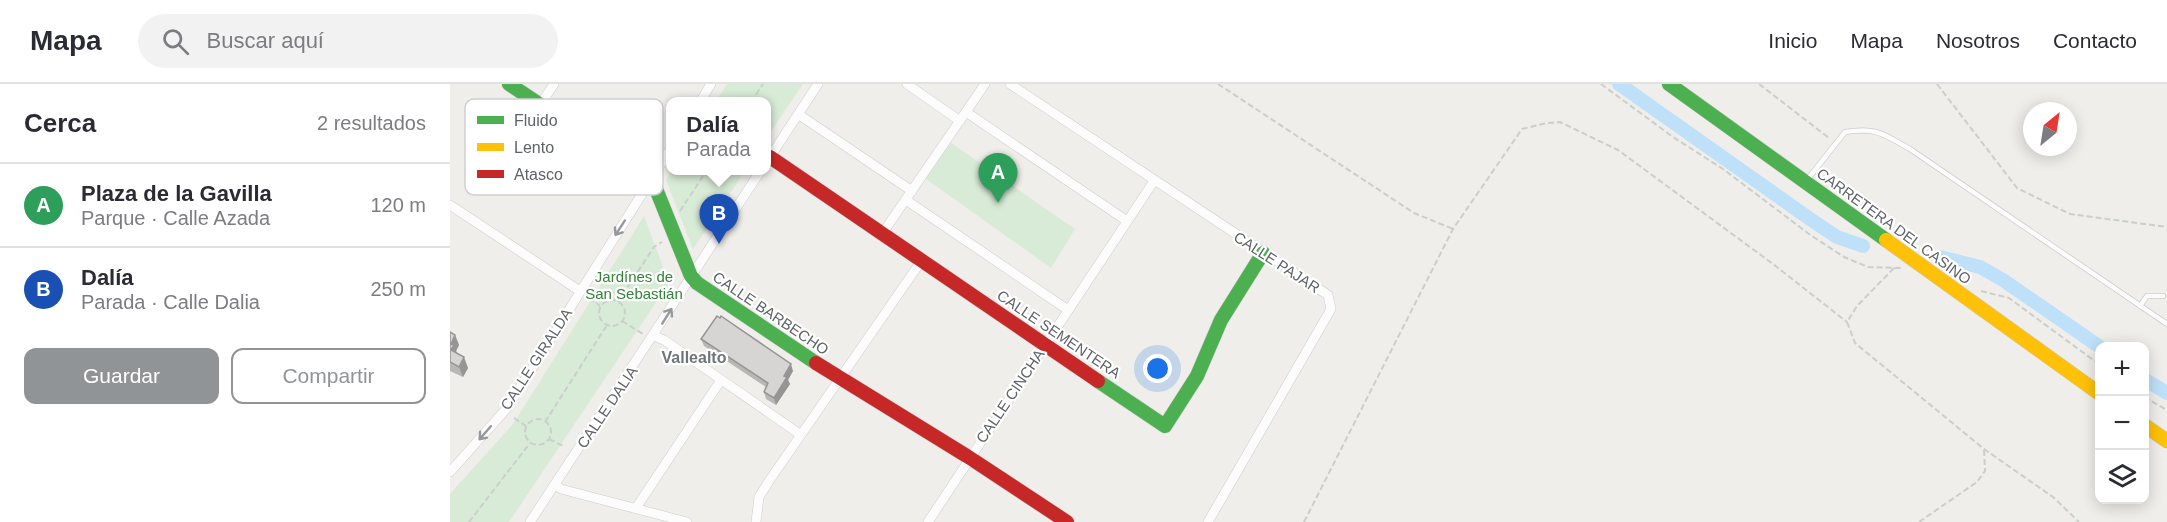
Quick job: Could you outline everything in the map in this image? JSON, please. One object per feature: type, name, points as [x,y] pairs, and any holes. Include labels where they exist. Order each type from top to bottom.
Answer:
[{"type":"street","points":[[509,84],[531,99]]},
{"type":"street","points":[[544,99],[554,84]]},
{"type":"street","points":[[703,97],[711,84]]},
{"type":"street","points":[[771,157],[818,84]]},
{"type":"street","points":[[907,84],[960,121]]},
{"type":"street","points":[[882,234],[985,84]]},
{"type":"street","name":"CALLE PAJAR","points":[[1010,84],[1328,295],[1331,309],[1208,522]]},
{"type":"street","name":"CARRETERA DEL CASINO","points":[[1669,84],[2095,390]]},
{"type":"street","points":[[966,112],[1127,221]]},
{"type":"street","points":[[798,114],[912,191]]},
{"type":"street","name":"CALLE SEMENTERA","points":[[771,161],[922,260],[1165,426],[1197,376],[1221,320],[1263,253]]},
{"type":"street","points":[[695,270],[759,175]]},
{"type":"street","name":"CALLE CINCHA","points":[[928,522],[1154,181]]},
{"type":"street","name":"CALLE GIRALDA","points":[[450,472],[504,411],[642,195]]},
{"type":"street","name":"CALLE BARBECHO","points":[[660,195],[695,270],[697,283],[840,379],[970,458],[1060,520]]},
{"type":"street","points":[[906,200],[1068,310]]},
{"type":"street","points":[[450,205],[580,291]]},
{"type":"street","points":[[756,522],[759,497],[922,260]]},
{"type":"street","name":"CALLE DALIA","points":[[530,522],[654,336],[695,270]]},
{"type":"street","points":[[654,336],[664,340],[801,435]]},
{"type":"street","points":[[636,508],[721,380]]},
{"type":"street","points":[[2149,428],[2167,441]]},
{"type":"street","points":[[555,484],[561,489],[687,522]]},
{"type":"lane","points":[[1805,182],[1845,132],[1864,129],[1881,133],[1910,149],[2167,324]]},
{"type":"lane","points":[[2140,306],[2147,296],[2163,296]]},
{"type":"path","points":[[754,97],[763,84]]},
{"type":"path","points":[[1218,84],[1414,213],[1453,229]]},
{"type":"path","points":[[1601,84],[1785,214],[1809,234],[1844,256],[1868,267],[1924,268]]},
{"type":"path","points":[[1758,84],[1836,143]]},
{"type":"path","points":[[1937,84],[2017,188],[2070,214],[2167,227]]},
{"type":"path","points":[[1304,522],[1453,229],[1522,129],[1560,122],[1618,150],[1773,264],[1847,322],[1855,343],[1984,449],[2054,497],[2079,522]]},
{"type":"path","points":[[1847,322],[1857,306],[1894,268]]},
{"type":"path","points":[[1976,290],[2009,298],[2095,361]]},
{"type":"path","points":[[580,291],[600,306]]},
{"type":"path","points":[[609,300],[618,302],[625,311],[622,321],[615,326],[607,325],[600,319],[600,306],[609,300]]},
{"type":"path","points":[[622,321],[645,335],[654,336]]},
{"type":"path","points":[[545,422],[607,325]]},
{"type":"path","points":[[2149,399],[2167,410]]},
{"type":"path","points":[[504,411],[526,426]]},
{"type":"path","points":[[535,420],[545,422],[550,430],[549,439],[541,445],[530,443],[525,434],[526,426],[535,420]]},
{"type":"path","points":[[549,439],[576,453]]},
{"type":"path","points":[[469,522],[530,443]]},
{"type":"path","points":[[1919,522],[1977,482],[1985,471],[1984,449]]},
{"type":"green space","points":[[727,84],[803,84],[771,131],[771,97],[719,97]]},
{"type":"green space","points":[[947,140],[1075,229],[1051,268],[922,176]]},
{"type":"green space","name":"Jardínes de San Sebastián","points":[[669,175],[742,175],[693,249],[666,180]]},
{"type":"green space","name":"Jardínes de San Sebastián","points":[[644,216],[669,283],[509,522],[450,522],[450,494],[513,424]]},
{"type":"building","points":[[717,316],[720,318],[721,316],[791,364],[784,376],[787,377],[774,398],[764,392],[768,383],[701,339]]},
{"type":"building","points":[[450,332],[455,335],[451,350],[464,357],[459,367],[450,362]]},
{"type":"waterway","points":[[1619,84],[1837,237],[1863,246]]},
{"type":"waterway","points":[[1940,257],[1980,267],[2003,280],[2095,344]]},
{"type":"waterway","points":[[2149,382],[2167,393]]},
{"type":"traffic: fast","points":[[509,84],[532,99]]},
{"type":"traffic: fast","points":[[1669,84],[1886,240]]},
{"type":"traffic: fast","points":[[658,195],[691,276],[697,283],[816,363]]},
{"type":"traffic: fast","points":[[1098,381],[1165,426],[1197,376],[1221,320],[1263,253]]},
{"type":"traffic: slow","points":[[1886,240],[2095,390]]},
{"type":"traffic: slow","points":[[2149,428],[2167,441]]},
{"type":"traffic: jam","points":[[771,158],[1098,381]]},
{"type":"traffic: jam","points":[[816,363],[970,458],[1067,522]]},
{"type":"place","name":"Plaza de la Gavilla","points":[[998,203]]},
{"type":"place","name":"Dalía","points":[[719,244]]},
{"type":"district","name":"Vallealto","points":[[694,357]]}]
